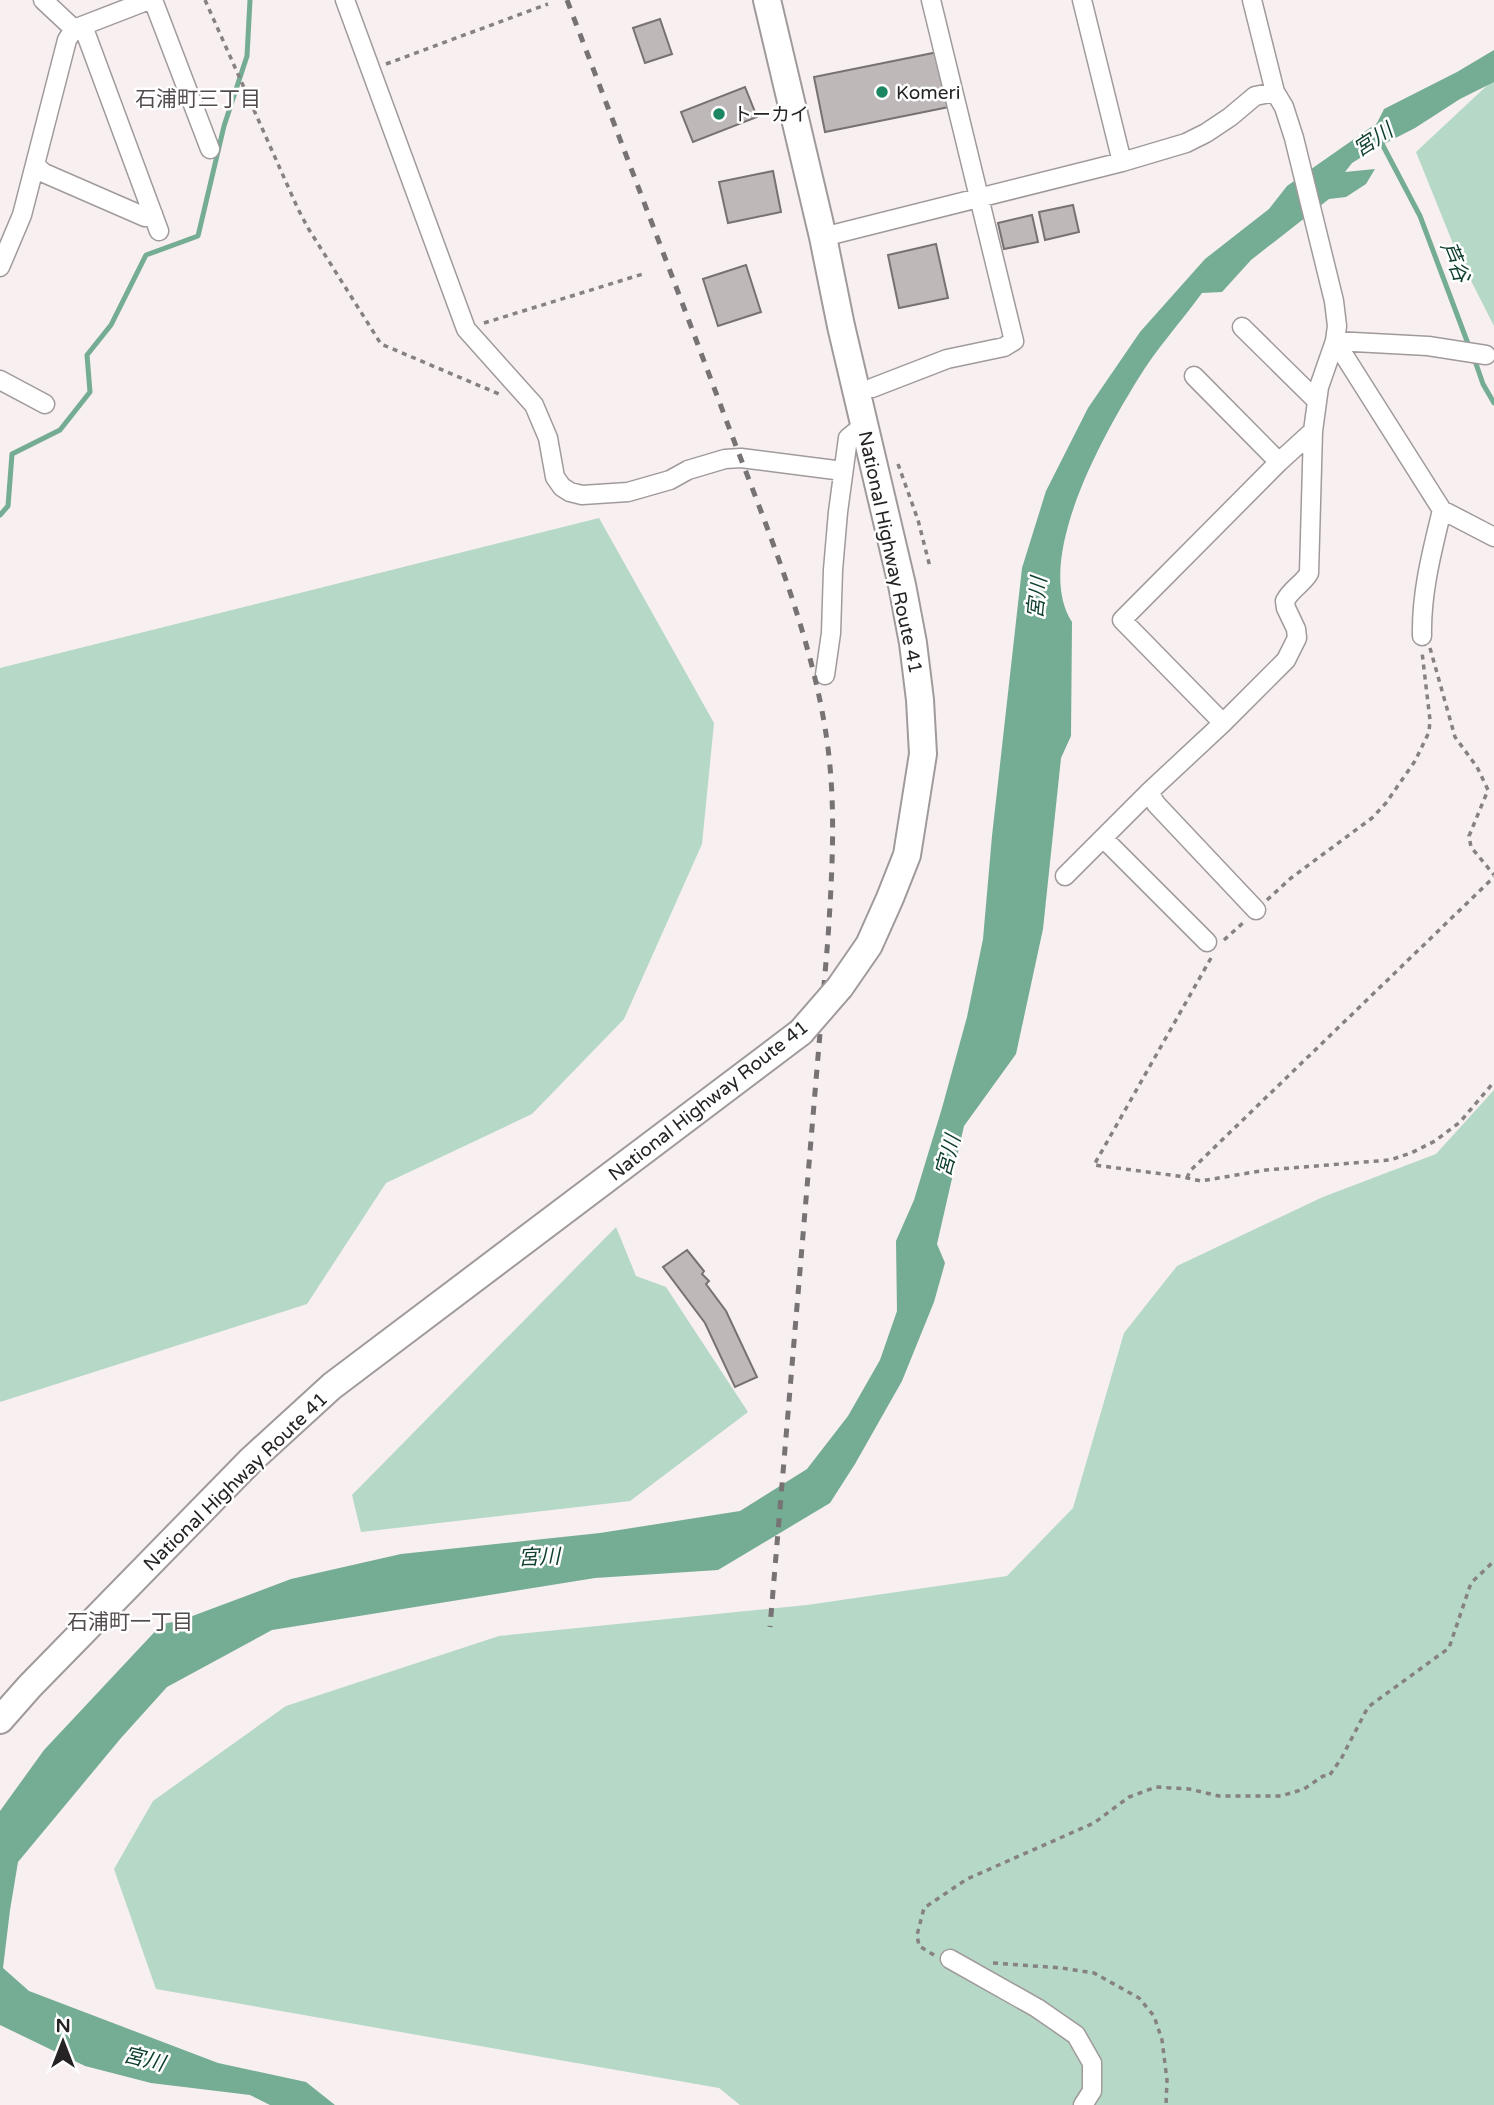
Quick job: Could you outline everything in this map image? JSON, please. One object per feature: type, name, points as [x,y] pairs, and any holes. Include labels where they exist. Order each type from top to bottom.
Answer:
[{"type":"highway","name":"National Highway Route 41","points":[[0,1720],[39,1676],[251,1460],[332,1386],[801,1032],[840,986],[869,945],[890,898],[907,855],[923,754],[913,643],[824,237],[767,0]]},
{"type":"street","points":[[43,0],[89,38],[159,231]]},
{"type":"street","points":[[0,267],[22,215],[64,46],[78,28],[151,0],[210,149]]},
{"type":"street","points":[[345,0],[466,329],[534,405],[548,438],[555,477],[562,487],[582,495],[628,492],[670,480],[688,470],[724,459],[741,458],[844,471]]},
{"type":"street","points":[[872,388],[947,359],[1004,347],[1014,341],[932,0]]},
{"type":"street","points":[[1082,0],[1122,162]]},
{"type":"street","points":[[1065,876],[1286,660],[1297,638],[1285,601],[1292,589],[1307,578],[1309,573],[1313,431],[1320,387],[1335,341],[1337,326],[1334,301],[1296,144],[1284,107],[1275,92],[1252,0]]},
{"type":"street","points":[[824,237],[1122,162],[1186,143],[1230,117],[1255,96],[1275,92]]},
{"type":"street","points":[[35,165],[44,173],[145,218],[153,214]]},
{"type":"street","points":[[1242,327],[1317,401]]},
{"type":"street","points":[[1335,341],[1428,346],[1486,355]]},
{"type":"street","points":[[1335,341],[1442,510],[1494,537]]},
{"type":"street","points":[[1194,376],[1279,462]]},
{"type":"street","points":[[0,380],[45,404]]},
{"type":"street","points":[[825,675],[831,634],[833,570],[848,438],[864,425]]},
{"type":"street","points":[[1223,723],[1122,620],[1313,431]]},
{"type":"street","points":[[1422,636],[1421,617],[1428,569],[1442,510]]},
{"type":"street","points":[[1150,792],[1156,804],[1256,910]]},
{"type":"street","points":[[1103,838],[1213,947]]},
{"type":"street","points":[[950,1959],[1037,2008],[1076,2035],[1092,2063],[1092,2091],[1083,2105]]},
{"type":"path","points":[[205,0],[308,228],[381,344],[509,398],[534,405]]},
{"type":"path","points":[[371,70],[548,4]]},
{"type":"path","points":[[466,329],[646,273]]},
{"type":"path","points":[[895,459],[918,520],[930,567]]},
{"type":"path","points":[[1186,1178],[1190,1171],[1494,876],[1471,847],[1469,836],[1488,790],[1477,767],[1455,737],[1428,642],[1422,636]]},
{"type":"path","points":[[1422,636],[1422,660],[1430,720],[1429,732],[1415,761],[1386,803],[1372,818],[1291,878],[1213,947],[1094,1165],[1201,1181],[1266,1170],[1390,1160],[1435,1141],[1460,1122],[1494,1082]]},
{"type":"path","points":[[950,1959],[930,1954],[919,1946],[917,1934],[924,1908],[967,1879],[1094,1823],[1129,1797],[1156,1787],[1189,1789],[1219,1796],[1281,1796],[1304,1789],[1323,1776],[1329,1776],[1368,1707],[1448,1648],[1471,1583],[1494,1561]]},
{"type":"path","points":[[988,1962],[1094,1973],[1139,1998],[1154,2016],[1162,2040],[1167,2080],[1166,2105]]},
{"type":"shaded area","points":[[1494,79],[1494,326],[1456,251],[1416,152]]},
{"type":"shaded area","points":[[599,518],[714,723],[702,844],[624,1019],[532,1114],[386,1183],[307,1304],[0,1402],[0,668]]},
{"type":"shaded area","points":[[1494,1090],[1494,2105],[740,2105],[719,2088],[156,1989],[114,1869],[153,1801],[286,1706],[499,1636],[807,1605],[1007,1576],[1073,1508],[1124,1333],[1177,1266],[1323,1197],[1436,1154]]},
{"type":"shaded area","points":[[616,1227],[636,1276],[666,1287],[748,1412],[630,1501],[361,1532],[352,1495]]},
{"type":"water","name":"宮川","points":[[1494,50],[1494,82],[1352,163],[1345,172],[1375,169],[1366,184],[1346,197],[1329,199],[1251,260],[1222,292],[1202,293],[1145,368],[1092,464],[1066,532],[1061,566],[1062,596],[1072,622],[1071,736],[1061,758],[1043,929],[1016,1054],[964,1126],[937,1244],[945,1263],[934,1302],[902,1381],[830,1503],[718,1570],[595,1578],[272,1630],[167,1687],[18,1862],[3,1968],[29,1991],[218,2063],[306,2082],[335,2105],[270,2105],[250,2095],[151,2083],[85,2066],[0,2025],[0,1811],[44,1750],[162,1624],[179,1621],[291,1579],[401,1554],[600,1533],[740,1511],[807,1469],[848,1416],[880,1360],[897,1311],[896,1241],[914,1200],[967,1017],[983,939],[1022,568],[1046,491],[1088,408],[1140,332],[1205,259],[1269,209],[1287,186],[1377,123],[1384,109]]},
{"type":"building","points":[[660,19],[672,54],[645,63],[633,28]]},
{"type":"building","name":"Komeri","points":[[938,52],[949,107],[825,132],[814,77]]},
{"type":"building","name":"トーカイ","points":[[745,87],[757,117],[693,142],[681,112]]},
{"type":"building","points":[[773,171],[781,212],[728,223],[719,182]]},
{"type":"building","points":[[1073,205],[1079,232],[1045,240],[1039,212]]},
{"type":"building","points":[[1032,215],[1038,242],[1004,249],[998,223]]},
{"type":"building","points":[[936,244],[948,298],[899,308],[888,255]]},
{"type":"building","points":[[746,265],[761,312],[718,326],[703,279]]},
{"type":"building","points":[[687,1250],[704,1271],[702,1274],[709,1281],[706,1284],[726,1311],[757,1377],[735,1387],[705,1323],[663,1267]]},
{"type":"waterway","points":[[0,515],[8,506],[12,454],[60,430],[90,392],[87,355],[111,325],[146,255],[198,236],[224,126],[247,56],[250,0]]},
{"type":"waterway","name":"芦谷","points":[[1380,140],[1420,216],[1470,349]]},
{"type":"waterway","name":"芦谷","points":[[1474,358],[1483,384],[1494,403]]},
{"type":"railway","points":[[567,0],[787,584],[812,666],[828,748],[833,819],[828,938],[770,1627]]},
{"type":"place","name":"Komeri","points":[[882,92]]},
{"type":"place","name":"トーカイ","points":[[719,114]]},
{"type":"district","name":"石浦町三丁目","points":[[198,99]]},
{"type":"district","name":"石浦町一丁目","points":[[130,1622]]}]
